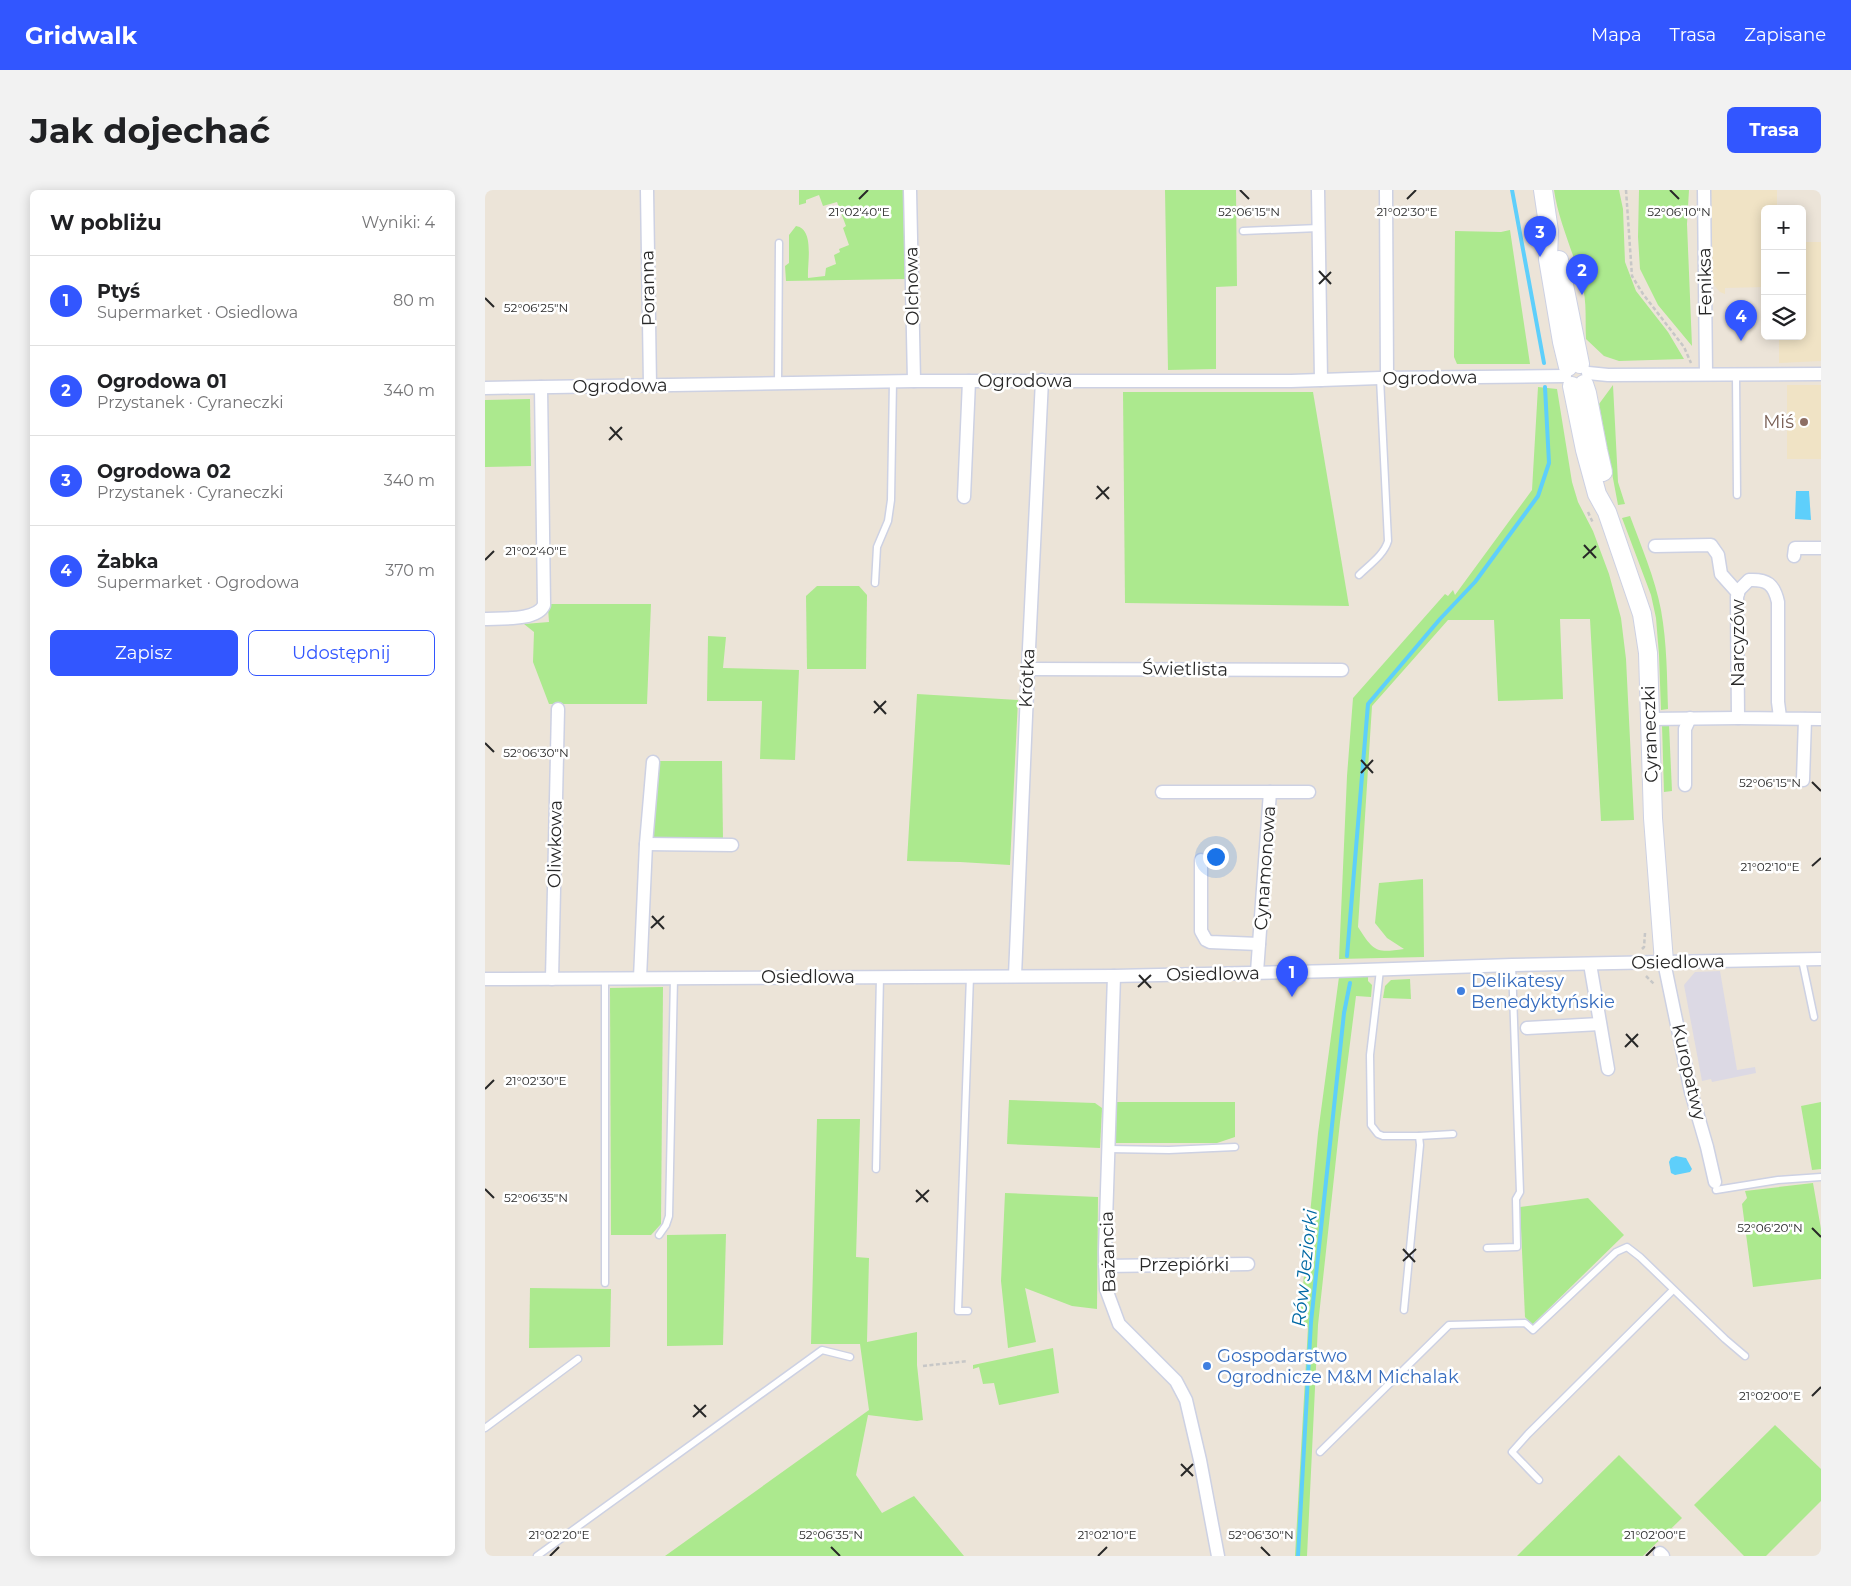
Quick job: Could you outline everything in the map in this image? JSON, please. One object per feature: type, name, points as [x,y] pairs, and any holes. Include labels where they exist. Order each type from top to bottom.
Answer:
[{"type":"street","name":"Poranna","points":[[647,190],[649,385]]},
{"type":"street","name":"Olchowa","points":[[910,190],[915,381]]},
{"type":"street","points":[[1318,190],[1321,380]]},
{"type":"street","points":[[1383,378],[1385,190]]},
{"type":"street","name":"Cyraneczki","points":[[1543,190],[1549,231],[1548,259],[1562,342],[1576,375],[1587,393],[1597,450],[1608,490],[1607,512],[1643,614],[1648,653],[1653,818],[1664,962]]},
{"type":"street","name":"Feniksa","points":[[1701,374],[1703,190]]},
{"type":"street","name":"Ogrodowa","points":[[485,388],[915,381],[1261,381],[1576,375],[1821,374]]},
{"type":"street","name":"Krótka","points":[[1015,976],[1042,380]]},
{"type":"street","points":[[964,497],[969,381]]},
{"type":"street","points":[[485,619],[532,616],[541,610],[543,605],[541,387]]},
{"type":"street","points":[[1655,546],[1711,545],[1718,555],[1721,574],[1738,593]]},
{"type":"street","points":[[1794,556],[1795,548],[1821,548]]},
{"type":"street","name":"Narcyzów","points":[[1738,718],[1738,593],[1749,580],[1759,580],[1768,583],[1776,590],[1778,602],[1778,702],[1780,718]]},
{"type":"street","name":"Świetlista","points":[[1028,669],[1342,670]]},
{"type":"street","name":"Oliwkowa","points":[[552,979],[559,709]]},
{"type":"street","points":[[1685,785],[1685,729],[1690,718]]},
{"type":"street","points":[[1650,719],[1821,719]]},
{"type":"street","points":[[1803,780],[1805,719]]},
{"type":"street","points":[[640,978],[646,844],[653,762]]},
{"type":"street","name":"Cynamonowa","points":[[1162,792],[1309,792]]},
{"type":"street","name":"Cynamonowa","points":[[1257,972],[1270,792]]},
{"type":"street","points":[[646,844],[731,845]]},
{"type":"street","name":"Cynamonowa","points":[[1201,860],[1201,931],[1206,940],[1210,942],[1259,944]]},
{"type":"street","name":"Osiedlowa","points":[[485,979],[1114,976],[1512,965],[1821,960]]},
{"type":"street","name":"Kuropatwy","points":[[1664,962],[1691,1092],[1707,1147],[1715,1186]]},
{"type":"street","points":[[1589,964],[1607,1069]]},
{"type":"street","name":"Bażancia","points":[[1114,976],[1105,1289],[1119,1324],[1176,1381],[1186,1400],[1200,1460],[1218,1556]]},
{"type":"street","points":[[1527,1028],[1600,1024]]},
{"type":"street","name":"Przepiórki","points":[[1105,1266],[1248,1264]]},
{"type":"lane","points":[[1243,231],[1319,228]]},
{"type":"lane","points":[[778,384],[779,243]]},
{"type":"lane","points":[[1736,375],[1737,495]]},
{"type":"lane","points":[[1359,575],[1381,554],[1388,541],[1383,378]]},
{"type":"lane","points":[[875,583],[877,547],[888,521],[891,500],[893,382]]},
{"type":"lane","points":[[1802,960],[1814,1017]]},
{"type":"lane","points":[[1487,1248],[1517,1247],[1516,1199],[1520,1192],[1512,965]]},
{"type":"lane","points":[[1380,970],[1370,1055],[1371,1125],[1378,1134],[1383,1136],[1453,1134]]},
{"type":"lane","points":[[876,1169],[880,976]]},
{"type":"lane","points":[[968,1311],[958,1311],[970,976]]},
{"type":"lane","points":[[605,978],[605,1283]]},
{"type":"lane","points":[[659,1235],[667,1225],[669,1216],[674,978]]},
{"type":"lane","points":[[1404,1310],[1420,1145],[1419,1136]]},
{"type":"lane","points":[[1108,1149],[1169,1150],[1235,1147]]},
{"type":"lane","points":[[1715,1186],[1821,1177]]},
{"type":"lane","points":[[1320,1452],[1449,1325],[1525,1323],[1533,1330],[1616,1252],[1624,1247],[1627,1247],[1640,1257],[1745,1356]]},
{"type":"lane","points":[[1539,1480],[1512,1452],[1673,1290]]},
{"type":"lane","points":[[537,1556],[822,1350],[850,1357]]},
{"type":"lane","points":[[485,1428],[578,1359]]},
{"type":"path","points":[[1625,190],[1632,276],[1643,294],[1685,347],[1701,374]]},
{"type":"path","points":[[1586,508],[1597,529]]},
{"type":"path","points":[[1645,927],[1644,947],[1639,953],[1641,971],[1654,982],[1655,987]]},
{"type":"path","points":[[923,1366],[968,1361]]},
{"type":"shaded area","points":[[1709,190],[1777,190],[1777,205],[1761,205],[1761,287],[1725,288],[1725,294],[1720,292],[1713,284],[1710,275]]},
{"type":"shaded area","points":[[1806,242],[1821,242],[1821,361],[1779,363],[1779,340],[1806,340]]},
{"type":"shaded area","name":"Miś","points":[[1787,385],[1821,385],[1821,459],[1787,459]]},
{"type":"shaded area","points":[[1720,971],[1737,1070],[1755,1067],[1756,1073],[1712,1082],[1711,1079],[1702,1081],[1684,985],[1695,972]]},
{"type":"green space","points":[[799,190],[903,190],[905,279],[786,281],[785,266],[789,263],[789,235],[796,226],[806,233],[808,240],[808,278],[825,276],[826,268],[836,264],[834,255],[840,252],[839,249],[849,245],[843,228],[846,226],[837,202],[823,206],[819,195],[799,205]]},
{"type":"green space","points":[[1165,190],[1236,190],[1237,286],[1216,287],[1216,369],[1168,370]]},
{"type":"green space","points":[[1554,190],[1619,190],[1623,209],[1625,262],[1636,291],[1668,332],[1684,359],[1619,361],[1604,356],[1586,339],[1583,288],[1556,203]]},
{"type":"green space","points":[[1639,190],[1689,190],[1687,224],[1692,346],[1658,305],[1640,269],[1638,237]]},
{"type":"green space","points":[[1510,230],[1530,364],[1457,364],[1454,357],[1455,231],[1501,232]]},
{"type":"green space","points":[[1613,385],[1618,482],[1625,504],[1618,505],[1599,404]]},
{"type":"green space","points":[[1538,387],[1557,389],[1572,482],[1578,502],[1593,531],[1609,574],[1621,618],[1626,659],[1634,820],[1601,821],[1590,619],[1560,619],[1563,699],[1498,701],[1494,620],[1448,620],[1372,706],[1358,927],[1368,942],[1376,949],[1387,951],[1404,949],[1387,938],[1375,923],[1379,883],[1423,879],[1424,957],[1339,959],[1347,776],[1353,698],[1445,594],[1448,596],[1453,590],[1455,595],[1532,490]]},
{"type":"green space","points":[[1123,392],[1313,392],[1349,606],[1125,603]]},
{"type":"green space","points":[[530,399],[531,466],[485,467],[485,400]]},
{"type":"green space","points":[[1630,516],[1651,574],[1661,610],[1666,647],[1668,709],[1661,710],[1656,618],[1651,595],[1622,518]]},
{"type":"green space","points":[[817,586],[859,586],[867,595],[866,669],[807,669],[806,596]]},
{"type":"green space","points":[[551,604],[651,604],[647,704],[549,704],[533,662],[534,632],[524,624],[549,622],[548,608]]},
{"type":"green space","points":[[708,636],[726,637],[723,668],[799,670],[795,760],[760,759],[762,701],[707,701]]},
{"type":"green space","points":[[917,694],[1018,700],[1010,865],[907,861]]},
{"type":"green space","points":[[1662,725],[1669,725],[1672,791],[1664,792]]},
{"type":"green space","points":[[659,761],[722,761],[723,840],[657,839],[653,836]]},
{"type":"green space","points":[[1357,975],[1368,977],[1368,981],[1372,985],[1371,997],[1356,996],[1318,1325],[1307,1556],[1295,1556],[1308,1327],[1299,1326],[1318,1133],[1339,977]]},
{"type":"green space","points":[[1410,979],[1411,999],[1383,998],[1385,986],[1391,980]]},
{"type":"green space","points":[[663,987],[661,1224],[651,1235],[611,1235],[610,988]]},
{"type":"green space","points":[[1009,1100],[1095,1103],[1102,1108],[1100,1148],[1007,1144]]},
{"type":"green space","points":[[1116,1102],[1235,1102],[1235,1137],[1217,1143],[1115,1143]]},
{"type":"green space","points":[[1821,1102],[1821,1169],[1812,1170],[1801,1106]]},
{"type":"green space","points":[[817,1119],[860,1119],[856,1257],[869,1258],[867,1342],[917,1332],[917,1365],[923,1420],[917,1421],[868,1415],[856,1475],[882,1513],[914,1496],[964,1556],[665,1556],[869,1410],[860,1344],[811,1344]]},
{"type":"green space","points":[[1813,1183],[1821,1229],[1821,1279],[1753,1287],[1742,1204],[1747,1198],[1745,1191]]},
{"type":"green space","points":[[1005,1193],[1098,1197],[1097,1309],[1072,1306],[1025,1288],[1036,1342],[1008,1348],[1001,1281]]},
{"type":"green space","points":[[1588,1198],[1624,1235],[1532,1325],[1525,1317],[1520,1207]]},
{"type":"green space","points":[[726,1234],[723,1345],[667,1346],[667,1235]]},
{"type":"green space","points":[[530,1288],[611,1289],[610,1347],[529,1348]]},
{"type":"green space","points":[[1053,1348],[1059,1393],[999,1405],[994,1383],[983,1384],[979,1367],[973,1369],[973,1365]]},
{"type":"green space","points":[[1775,1425],[1821,1469],[1821,1501],[1766,1556],[1744,1556],[1694,1505]]},
{"type":"green space","points":[[1619,1455],[1682,1518],[1643,1556],[1517,1556]]},
{"type":"water","points":[[1796,491],[1809,491],[1811,520],[1795,519]]},
{"type":"water","points":[[1676,1156],[1686,1158],[1692,1169],[1690,1172],[1675,1175],[1671,1173],[1669,1162],[1671,1158]]},
{"type":"waterway","name":"Rów Jeziorki","points":[[1512,190],[1544,363]]},
{"type":"waterway","points":[[1347,956],[1368,704],[1440,619],[1475,582],[1538,496],[1549,463],[1545,387]]},
{"type":"waterway","name":"Rów Jeziorki","points":[[1298,1556],[1311,1322],[1344,1013],[1350,983]]},
{"type":"place","name":"Ogrodowa 02","points":[[1540,257]]},
{"type":"place","name":"Ogrodowa 01","points":[[1582,295]]},
{"type":"place","name":"Żabka","points":[[1741,341]]},
{"type":"place","name":"Miś","points":[[1804,422]]},
{"type":"place","name":"Delikatesy Benedyktyńskie","points":[[1461,991]]},
{"type":"place","name":"Ptyś","points":[[1292,997]]},
{"type":"place","name":"Gospodarstwo Ogrodnicze M&M Michalak","points":[[1207,1366]]}]
